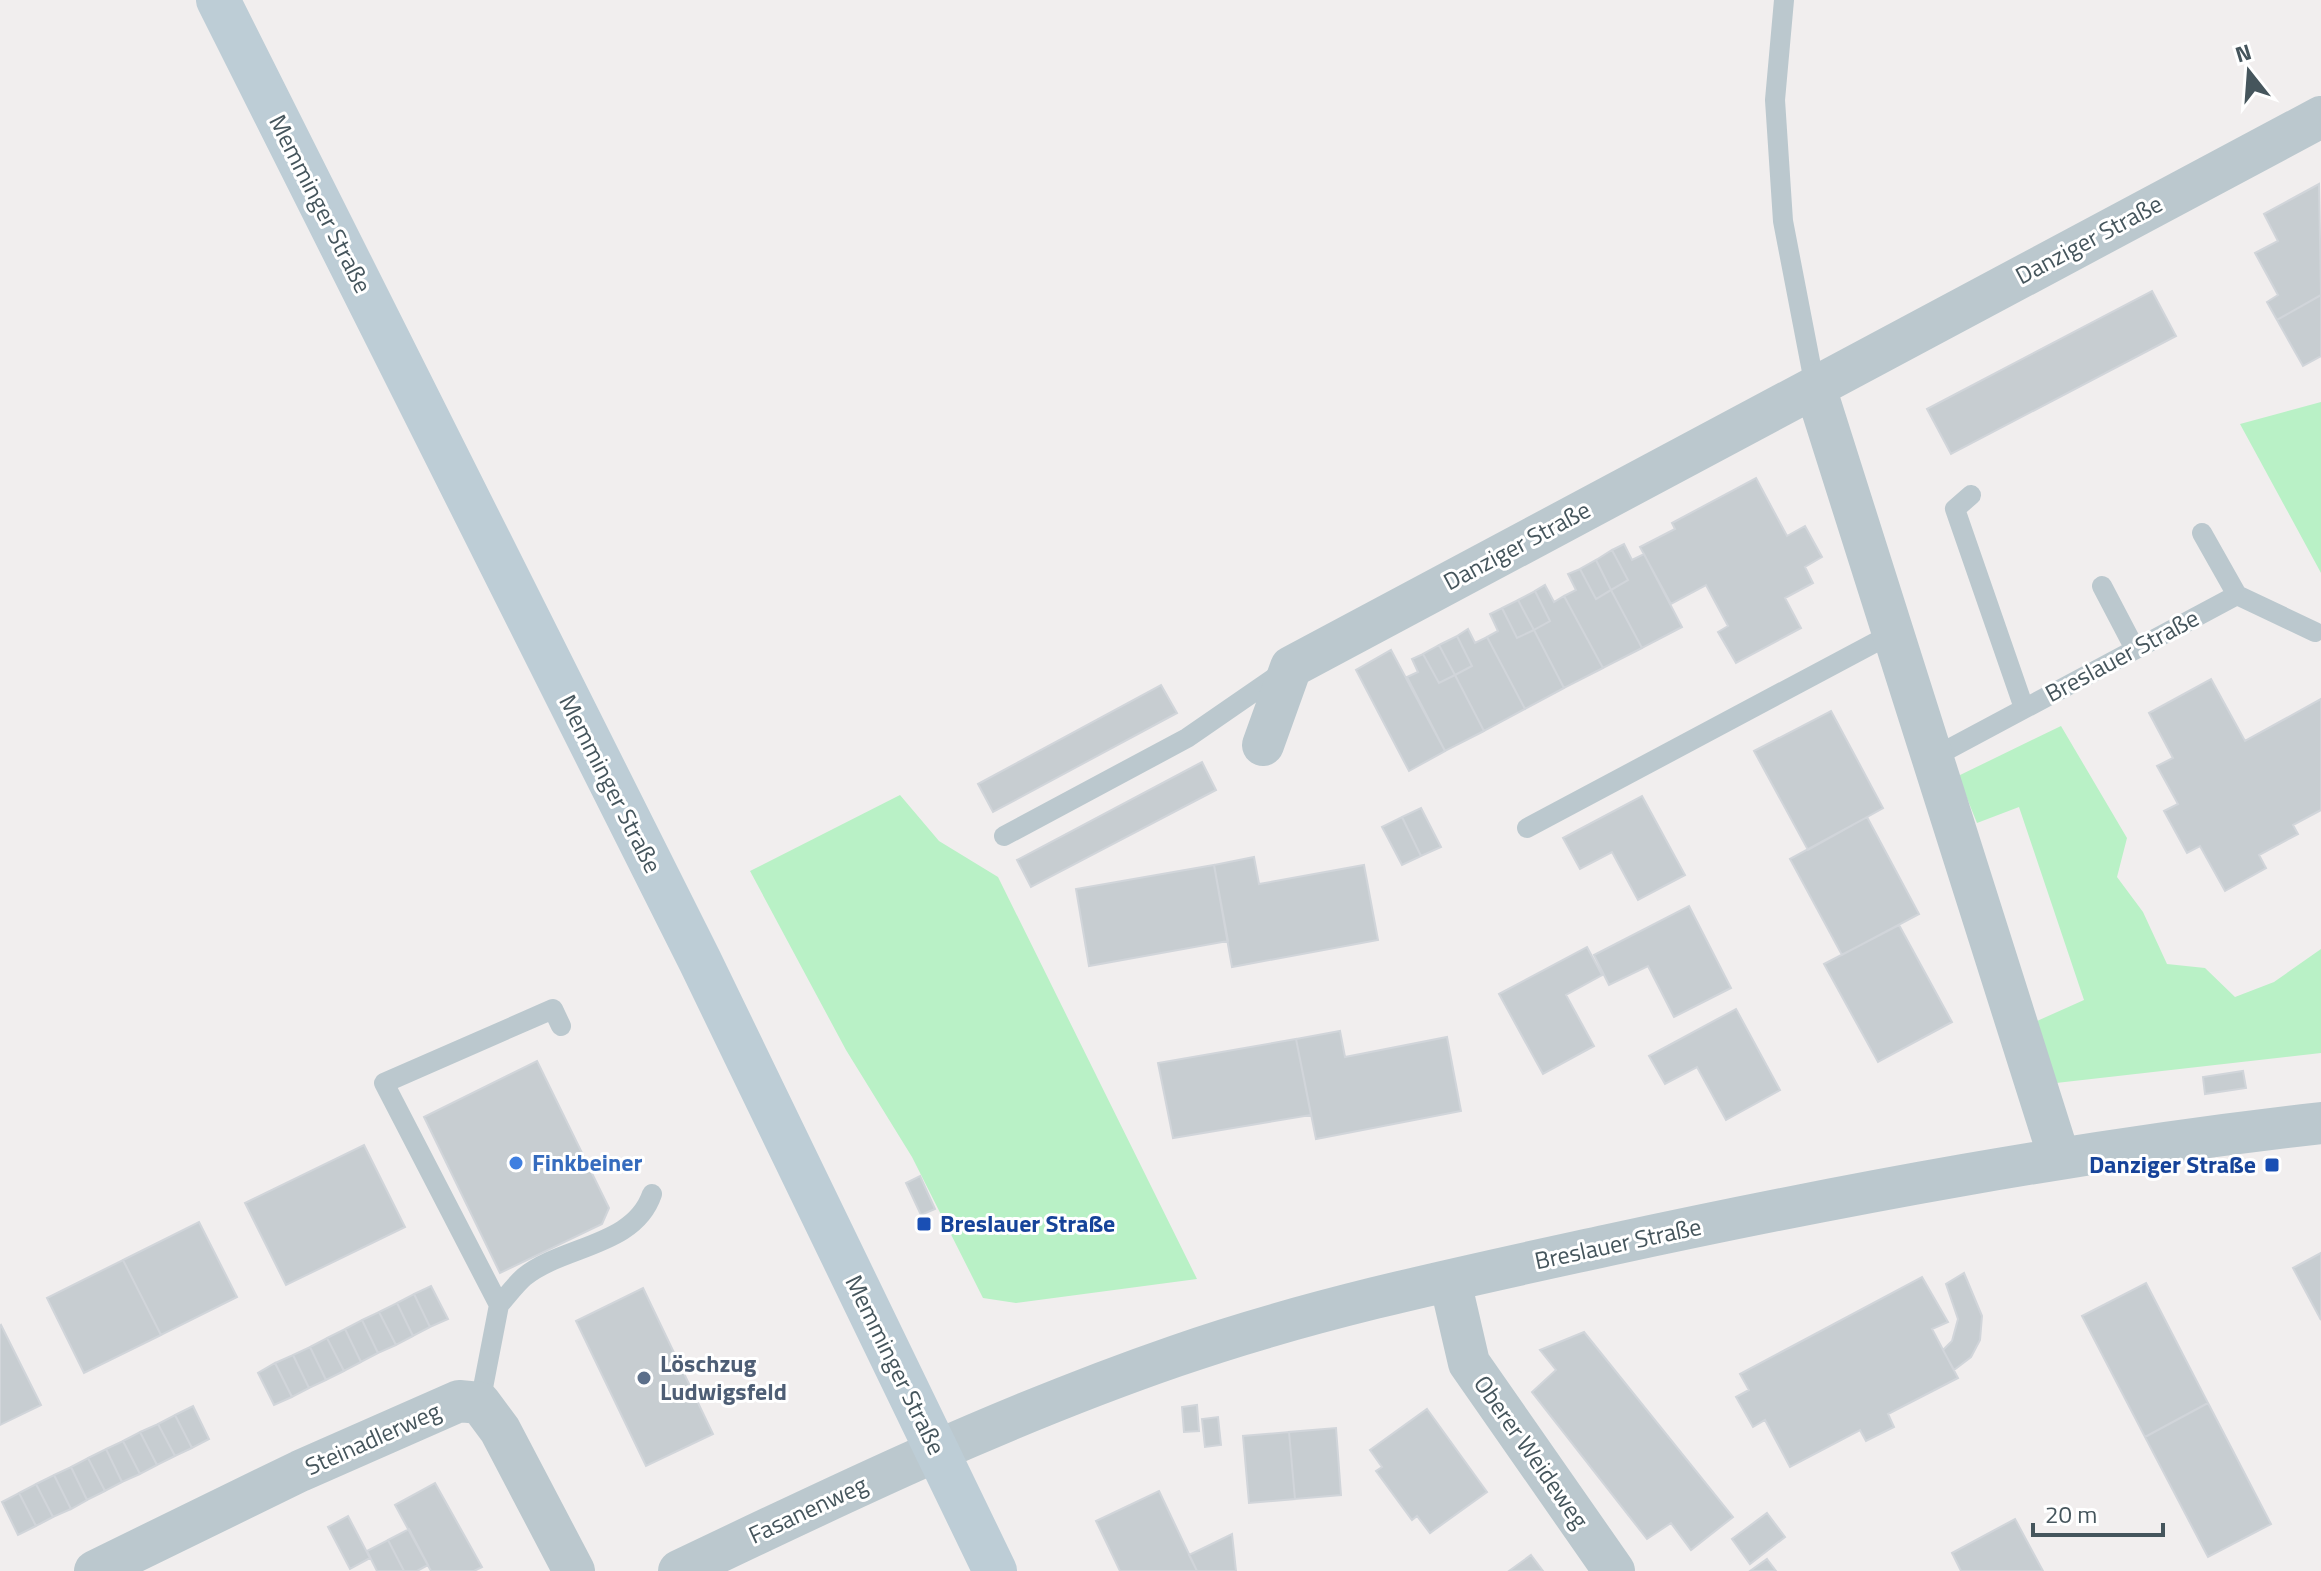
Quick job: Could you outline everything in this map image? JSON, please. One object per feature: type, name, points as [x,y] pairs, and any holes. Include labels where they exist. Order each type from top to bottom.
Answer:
[{"type":"main road","name":"Memminger Straße","points":[[218,0],[700,961],[995,1571]]},
{"type":"street","name":"Danziger Straße","points":[[1291,667],[2321,117]]},
{"type":"street","points":[[1815,387],[2059,1157]]},
{"type":"street","points":[[1263,745],[1291,667]]},
{"type":"street","name":"Breslauer Straße","points":[[937,1450],[1035,1407],[1180,1354],[1450,1281],[1821,1199],[2059,1157],[2321,1123]]},
{"type":"street","name":"Oberer Weideweg","points":[[1450,1281],[1469,1363],[1614,1571]]},
{"type":"street","name":"Steinadlerweg","points":[[95,1571],[300,1471],[437,1410],[459,1401],[480,1403]]},
{"type":"street","points":[[480,1403],[500,1430],[574,1571]]},
{"type":"street","name":"Fasanenweg","points":[[681,1570],[937,1450]]},
{"type":"lane","points":[[1784,0],[1775,100],[1783,221],[1815,387]]},
{"type":"lane","points":[[1971,495],[1955,509],[2024,708]]},
{"type":"lane","points":[[2202,533],[2237,595],[2315,632]]},
{"type":"lane","points":[[2102,586],[2135,649]]},
{"type":"lane","name":"Breslauer Straße","points":[[1932,758],[2237,595]]},
{"type":"lane","points":[[1527,828],[1893,633]]},
{"type":"lane","points":[[1004,836],[1187,738],[1291,667]]},
{"type":"lane","points":[[499,1305],[384,1083],[553,1009],[561,1026]]},
{"type":"lane","points":[[480,1403],[499,1305],[526,1276],[626,1228],[645,1212],[652,1194]]},
{"type":"green space","points":[[2321,402],[2321,573],[2240,424]]},
{"type":"green space","points":[[2061,726],[2127,838],[2117,877],[2143,912],[2167,964],[2205,968],[2235,997],[2274,982],[2321,949],[2321,1053],[2056,1083],[2037,1021],[2084,1000],[2019,807],[1977,823],[1958,776]]},
{"type":"green space","points":[[900,795],[939,841],[998,877],[1197,1279],[1016,1303],[983,1298],[912,1157],[846,1050],[750,871]]},
{"type":"building","points":[[2319,184],[2321,295],[2277,320],[2267,302],[2278,295],[2255,253],[2278,241],[2264,214]]},
{"type":"building","points":[[2152,291],[2176,336],[1951,454],[1927,409]]},
{"type":"building","points":[[2321,295],[2321,356],[2303,366],[2277,320]]},
{"type":"building","points":[[1756,478],[1787,536],[1805,526],[1822,557],[1805,567],[1813,583],[1785,598],[1801,628],[1736,663],[1718,632],[1728,626],[1706,585],[1671,604],[1640,547],[1675,529],[1672,523]]},
{"type":"building","points":[[1624,544],[1632,560],[1644,554],[1682,627],[1642,648],[1611,590],[1628,580],[1612,550]]},
{"type":"building","points":[[1612,550],[1628,580],[1611,590],[1596,560]]},
{"type":"building","points":[[1596,560],[1611,590],[1596,599],[1580,569]]},
{"type":"building","points":[[1580,569],[1596,599],[1611,590],[1642,648],[1603,668],[1564,596],[1576,590],[1568,574]]},
{"type":"building","points":[[1545,585],[1554,602],[1564,596],[1603,668],[1564,688],[1534,630],[1550,621],[1535,591]]},
{"type":"building","points":[[1535,591],[1550,621],[1534,630],[1518,600]]},
{"type":"building","points":[[1518,600],[1534,630],[1517,638],[1502,608]]},
{"type":"building","points":[[1502,608],[1517,638],[1534,630],[1564,688],[1525,709],[1487,637],[1498,631],[1490,614]]},
{"type":"building","points":[[1468,629],[1475,643],[1487,637],[1525,709],[1484,731],[1455,675],[1472,666],[1457,636]]},
{"type":"building","points":[[1457,636],[1472,666],[1455,675],[1439,645]]},
{"type":"building","points":[[1439,645],[1455,675],[1439,683],[1423,654]]},
{"type":"building","points":[[1391,650],[1445,751],[1409,771],[1356,670]]},
{"type":"building","points":[[1423,654],[1439,683],[1455,675],[1484,731],[1445,751],[1407,677],[1418,672],[1412,659]]},
{"type":"building","points":[[2211,679],[2245,741],[2321,699],[2321,810],[2293,825],[2298,834],[2259,855],[2266,868],[2225,891],[2200,846],[2187,853],[2164,811],[2178,804],[2157,766],[2173,758],[2149,713]]},
{"type":"building","points":[[1161,685],[1177,713],[993,812],[978,784]]},
{"type":"building","points":[[1831,711],[1883,808],[1808,850],[1754,751]]},
{"type":"building","points":[[1202,762],[1216,790],[1031,887],[1017,860]]},
{"type":"building","points":[[1642,796],[1685,875],[1638,900],[1612,852],[1580,869],[1563,838]]},
{"type":"building","points":[[1421,808],[1441,847],[1421,856],[1402,817]]},
{"type":"building","points":[[1402,817],[1421,856],[1402,865],[1382,827]]},
{"type":"building","points":[[1867,817],[1919,914],[1842,955],[1790,859]]},
{"type":"building","points":[[1254,857],[1259,884],[1364,865],[1378,940],[1232,967],[1214,865]]},
{"type":"building","points":[[1214,865],[1228,941],[1089,966],[1076,889]]},
{"type":"building","points":[[1689,906],[1731,988],[1674,1017],[1648,966],[1609,985],[1594,955]]},
{"type":"building","points":[[1899,925],[1952,1022],[1878,1062],[1824,964]]},
{"type":"building","points":[[1587,947],[1602,975],[1566,995],[1594,1046],[1543,1074],[1499,994]]},
{"type":"building","points":[[1736,1009],[1780,1090],[1726,1120],[1697,1067],[1665,1084],[1649,1056]]},
{"type":"building","points":[[1340,1031],[1345,1057],[1447,1037],[1461,1111],[1316,1139],[1296,1039]]},
{"type":"building","points":[[1296,1039],[1311,1115],[1173,1138],[1158,1063]]},
{"type":"building","name":"Finkbeiner","points":[[537,1061],[609,1208],[602,1224],[500,1273],[424,1117]]},
{"type":"building","points":[[2243,1071],[2246,1088],[2205,1094],[2203,1077]]},
{"type":"building","points":[[364,1145],[405,1227],[286,1285],[245,1203]]},
{"type":"building","points":[[920,1176],[935,1209],[921,1215],[906,1183]]},
{"type":"building","points":[[199,1222],[237,1297],[161,1335],[123,1260]]},
{"type":"building","points":[[2321,1253],[2321,1320],[2293,1268]]},
{"type":"building","points":[[123,1260],[161,1335],[84,1373],[47,1298]]},
{"type":"building","points":[[1964,1273],[1982,1316],[1980,1340],[1971,1357],[1954,1370],[1943,1350],[1952,1341],[1958,1319],[1946,1284]]},
{"type":"building","points":[[1922,1277],[1948,1322],[1932,1329],[1958,1378],[1888,1414],[1894,1427],[1866,1441],[1860,1430],[1790,1467],[1765,1420],[1753,1427],[1736,1397],[1749,1390],[1740,1374]]},
{"type":"building","points":[[2146,1283],[2208,1403],[2145,1437],[2082,1316]]},
{"type":"building","points":[[431,1286],[448,1319],[430,1327],[414,1294]]},
{"type":"building","name":"Löschzug Ludwigsfeld","points":[[643,1288],[713,1434],[646,1466],[576,1321]]},
{"type":"building","points":[[414,1294],[430,1327],[413,1336],[397,1303]]},
{"type":"building","points":[[397,1303],[413,1336],[396,1345],[379,1312]]},
{"type":"building","points":[[379,1312],[396,1345],[378,1353],[362,1320]]},
{"type":"building","points":[[362,1320],[378,1353],[361,1362],[345,1329]]},
{"type":"building","points":[[0,1326],[41,1405],[0,1425]]},
{"type":"building","points":[[345,1329],[361,1362],[344,1371],[327,1338]]},
{"type":"building","points":[[1584,1332],[1733,1517],[1691,1550],[1671,1523],[1647,1539],[1532,1392],[1556,1370],[1540,1350]]},
{"type":"building","points":[[327,1338],[344,1371],[326,1380],[310,1347]]},
{"type":"building","points":[[310,1347],[326,1380],[309,1388],[293,1355]]},
{"type":"building","points":[[293,1355],[309,1388],[292,1397],[275,1363]]},
{"type":"building","points":[[275,1363],[292,1397],[274,1405],[258,1373]]},
{"type":"building","points":[[2208,1403],[2271,1524],[2208,1557],[2145,1437]]},
{"type":"building","points":[[1197,1405],[1199,1431],[1184,1432],[1182,1407]]},
{"type":"building","points":[[193,1406],[209,1439],[192,1448],[175,1415]]},
{"type":"building","points":[[1427,1409],[1487,1492],[1430,1533],[1417,1516],[1412,1520],[1376,1471],[1382,1467],[1370,1450]]},
{"type":"building","points":[[175,1415],[192,1448],[175,1456],[158,1424]]},
{"type":"building","points":[[1218,1417],[1221,1445],[1205,1447],[1202,1419]]},
{"type":"building","points":[[158,1424],[175,1456],[157,1465],[140,1432]]},
{"type":"building","points":[[1336,1428],[1341,1495],[1295,1499],[1289,1432]]},
{"type":"building","points":[[140,1432],[157,1465],[140,1474],[123,1441]]},
{"type":"building","points":[[1289,1432],[1295,1499],[1249,1503],[1243,1436]]},
{"type":"building","points":[[123,1441],[140,1474],[122,1482],[106,1449]]},
{"type":"building","points":[[106,1449],[122,1482],[105,1491],[88,1458]]},
{"type":"building","points":[[88,1458],[105,1491],[87,1500],[71,1467]]},
{"type":"building","points":[[71,1467],[87,1500],[71,1509],[54,1475]]},
{"type":"building","points":[[54,1475],[71,1509],[53,1517],[36,1484]]},
{"type":"building","points":[[435,1483],[482,1567],[474,1571],[431,1571],[395,1505]]},
{"type":"building","points":[[36,1484],[53,1517],[36,1526],[19,1493]]},
{"type":"building","points":[[1159,1491],[1197,1571],[1120,1571],[1096,1521]]},
{"type":"building","points":[[19,1493],[36,1526],[18,1535],[2,1502]]},
{"type":"building","points":[[1767,1513],[1785,1537],[1750,1564],[1732,1539]]},
{"type":"building","points":[[348,1516],[370,1558],[350,1569],[328,1527]]},
{"type":"building","points":[[2015,1519],[2043,1571],[1961,1571],[1952,1553]]},
{"type":"building","points":[[409,1529],[428,1565],[417,1571],[404,1571],[388,1540]]},
{"type":"building","points":[[1232,1534],[1236,1571],[1197,1571],[1189,1555]]},
{"type":"building","points":[[388,1540],[404,1571],[377,1571],[367,1551]]},
{"type":"building","points":[[1531,1555],[1543,1571],[1509,1571]]},
{"type":"building","points":[[1767,1559],[1776,1571],[1750,1571]]},
{"type":"place","name":"Finkbeiner","points":[[516,1163]]},
{"type":"place","name":"Danziger Straße","points":[[2272,1165]]},
{"type":"place","name":"Breslauer Straße","points":[[924,1224]]},
{"type":"place","name":"Löschzug Ludwigsfeld","points":[[644,1378]]}]
